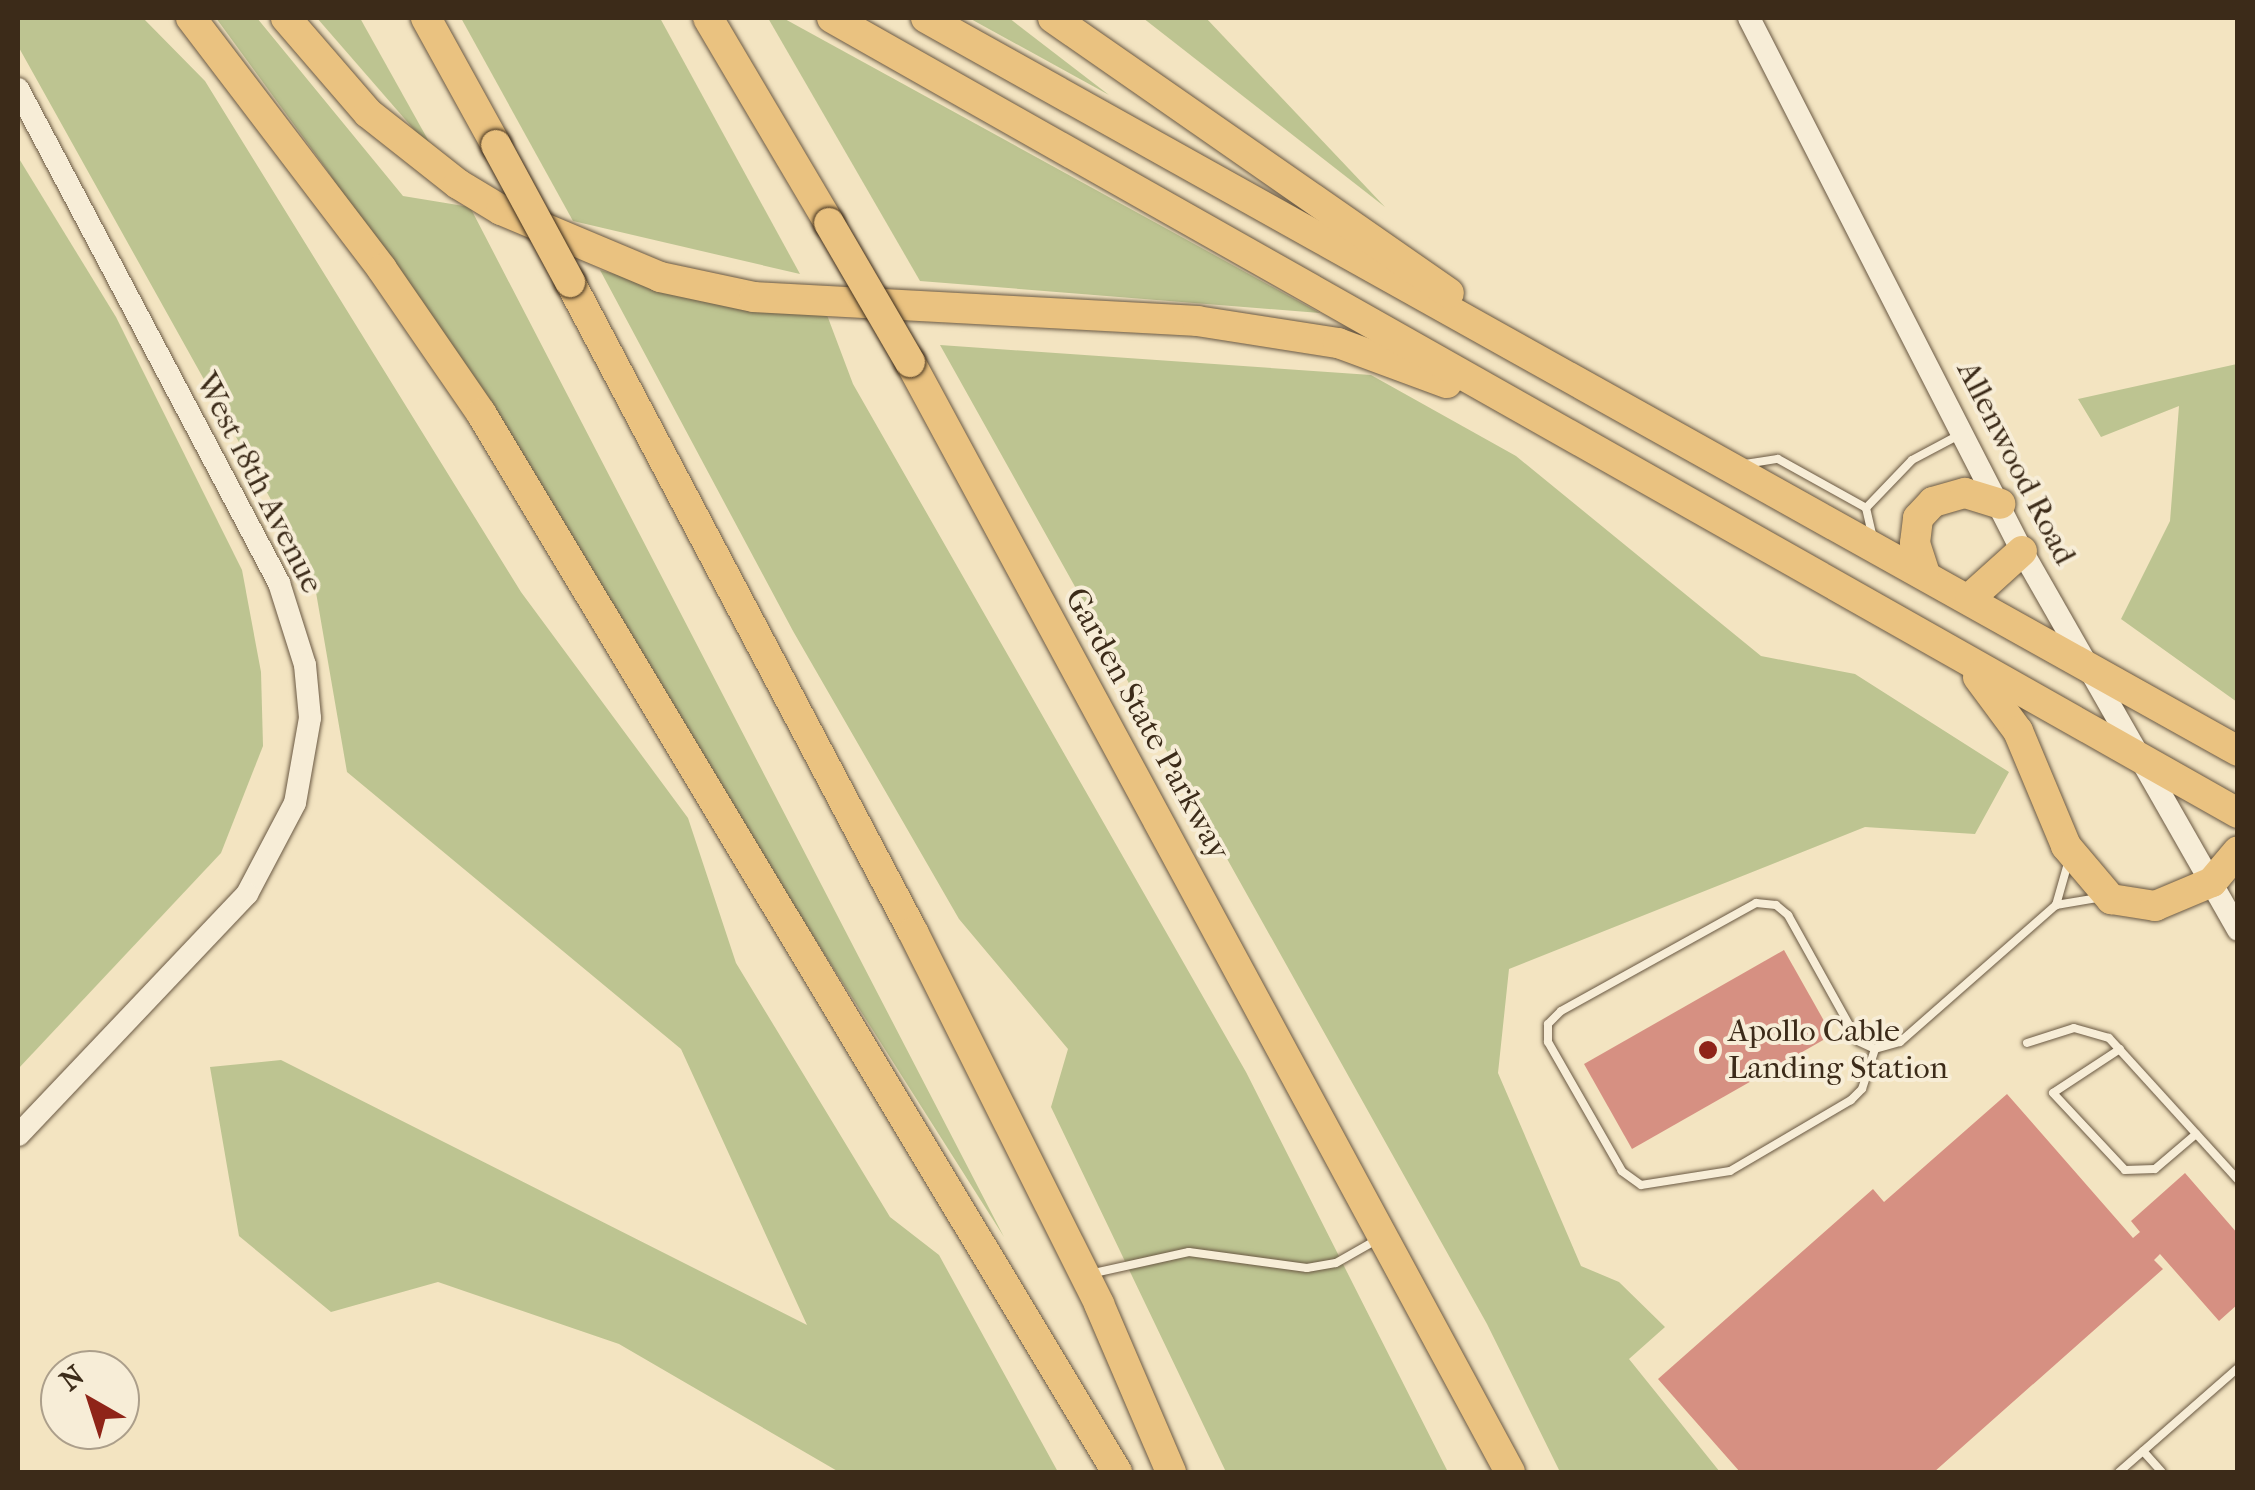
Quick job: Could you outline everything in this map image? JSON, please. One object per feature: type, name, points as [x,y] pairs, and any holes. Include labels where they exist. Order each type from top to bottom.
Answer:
[{"type":"highway","points":[[190,18],[371,254],[482,413],[1117,1472]]},
{"type":"highway","points":[[286,18],[357,102],[458,184],[501,210],[660,277],[754,297],[1125,314],[1314,338],[1412,368],[1568,438]]},
{"type":"highway","points":[[426,18],[717,552],[1085,1276],[1170,1472]]},
{"type":"highway","name":"Garden State Parkway","points":[[708,18],[910,362],[1386,1234],[1510,1472]]},
{"type":"highway","points":[[832,18],[1352,308],[1568,438],[1970,666],[2238,813]]},
{"type":"highway","points":[[926,18],[1924,570],[2238,751]]},
{"type":"highway","points":[[1054,18],[1528,350]]},
{"type":"highway","points":[[1924,570],[1914,543],[1918,518],[1933,502],[1965,493],[2000,504]]},
{"type":"highway","points":[[1970,598],[2022,551]]},
{"type":"highway","points":[[1970,666],[2018,731],[2071,854],[2107,897],[2128,906],[2155,906],[2212,882],[2238,851]]},
{"type":"street","name":"Allenwood Road","points":[[1749,18],[1966,432],[2022,551],[2079,658],[2238,930]]},
{"type":"street","name":"West 18th Avenue","points":[[18,90],[279,583],[306,665],[310,718],[295,804],[247,894],[18,1136]]},
{"type":"lane","points":[[1866,508],[1912,460],[1966,432]]},
{"type":"lane","points":[[1737,466],[1778,458],[1866,508],[1873,542]]},
{"type":"lane","points":[[1875,1049],[1862,1089],[1851,1100],[1730,1171],[1642,1185],[1622,1172],[1548,1042],[1548,1024],[1561,1010],[1756,902],[1776,905],[1788,915],[1858,1040],[1875,1049],[1900,1042],[2056,905],[2071,854]]},
{"type":"lane","points":[[2056,905],[2107,897]]},
{"type":"lane","points":[[2027,1043],[2074,1028],[2109,1038],[2238,1180]]},
{"type":"lane","points":[[2120,1050],[2053,1093],[2125,1170],[2155,1170],[2196,1134]]},
{"type":"lane","points":[[1085,1276],[1189,1252],[1306,1268],[1336,1263],[1386,1234]]},
{"type":"lane","points":[[2119,1472],[2238,1368]]},
{"type":"lane","points":[[2143,1451],[2162,1472]]},
{"type":"green space","points":[[18,18],[143,18],[205,81],[521,592],[688,818],[736,963],[890,1217],[939,1255],[1058,1472],[839,1472],[619,1344],[438,1282],[331,1312],[239,1236],[210,1067],[281,1060],[807,1325],[681,1049],[347,772],[313,575],[18,46]]},
{"type":"green space","points":[[216,18],[257,18],[403,196],[470,207],[1004,1237],[327,170]]},
{"type":"green space","points":[[317,18],[360,18],[437,156]]},
{"type":"green space","points":[[461,18],[660,18],[800,274],[573,221]]},
{"type":"green space","points":[[768,18],[783,18],[1320,313],[920,281]]},
{"type":"green space","points":[[969,18],[1009,18],[1109,95]]},
{"type":"green space","points":[[1143,18],[1206,18],[1385,207]]},
{"type":"green space","points":[[18,157],[116,317],[242,570],[261,672],[263,746],[221,853],[18,1069]]},
{"type":"green space","points":[[600,270],[753,312],[827,315],[853,384],[1246,1072],[1448,1472],[1226,1472],[1051,1107],[1068,1049],[959,919],[793,631]]},
{"type":"green space","points":[[940,345],[1371,375],[1516,456],[1761,656],[1855,674],[2009,772],[1975,834],[1865,827],[1509,969],[1498,1073],[1581,1266],[1619,1282],[1665,1327],[1629,1359],[1720,1472],[1560,1472],[1487,1324]]},
{"type":"green space","points":[[2238,364],[2237,702],[2121,619],[2170,521],[2179,406],[2101,437],[2078,399]]},
{"type":"building","name":"Apollo Cable Landing Station","points":[[1784,950],[1832,1035],[1632,1149],[1584,1064]]},
{"type":"building","points":[[2007,1094],[2133,1238],[2140,1232],[2131,1221],[2185,1173],[2238,1234],[2238,1304],[2219,1321],[2160,1254],[2154,1260],[2163,1269],[1934,1472],[1740,1472],[1658,1379],[1873,1189],[1884,1202]]},
{"type":"place","name":"Apollo Cable Landing Station","points":[[1708,1050]]}]
